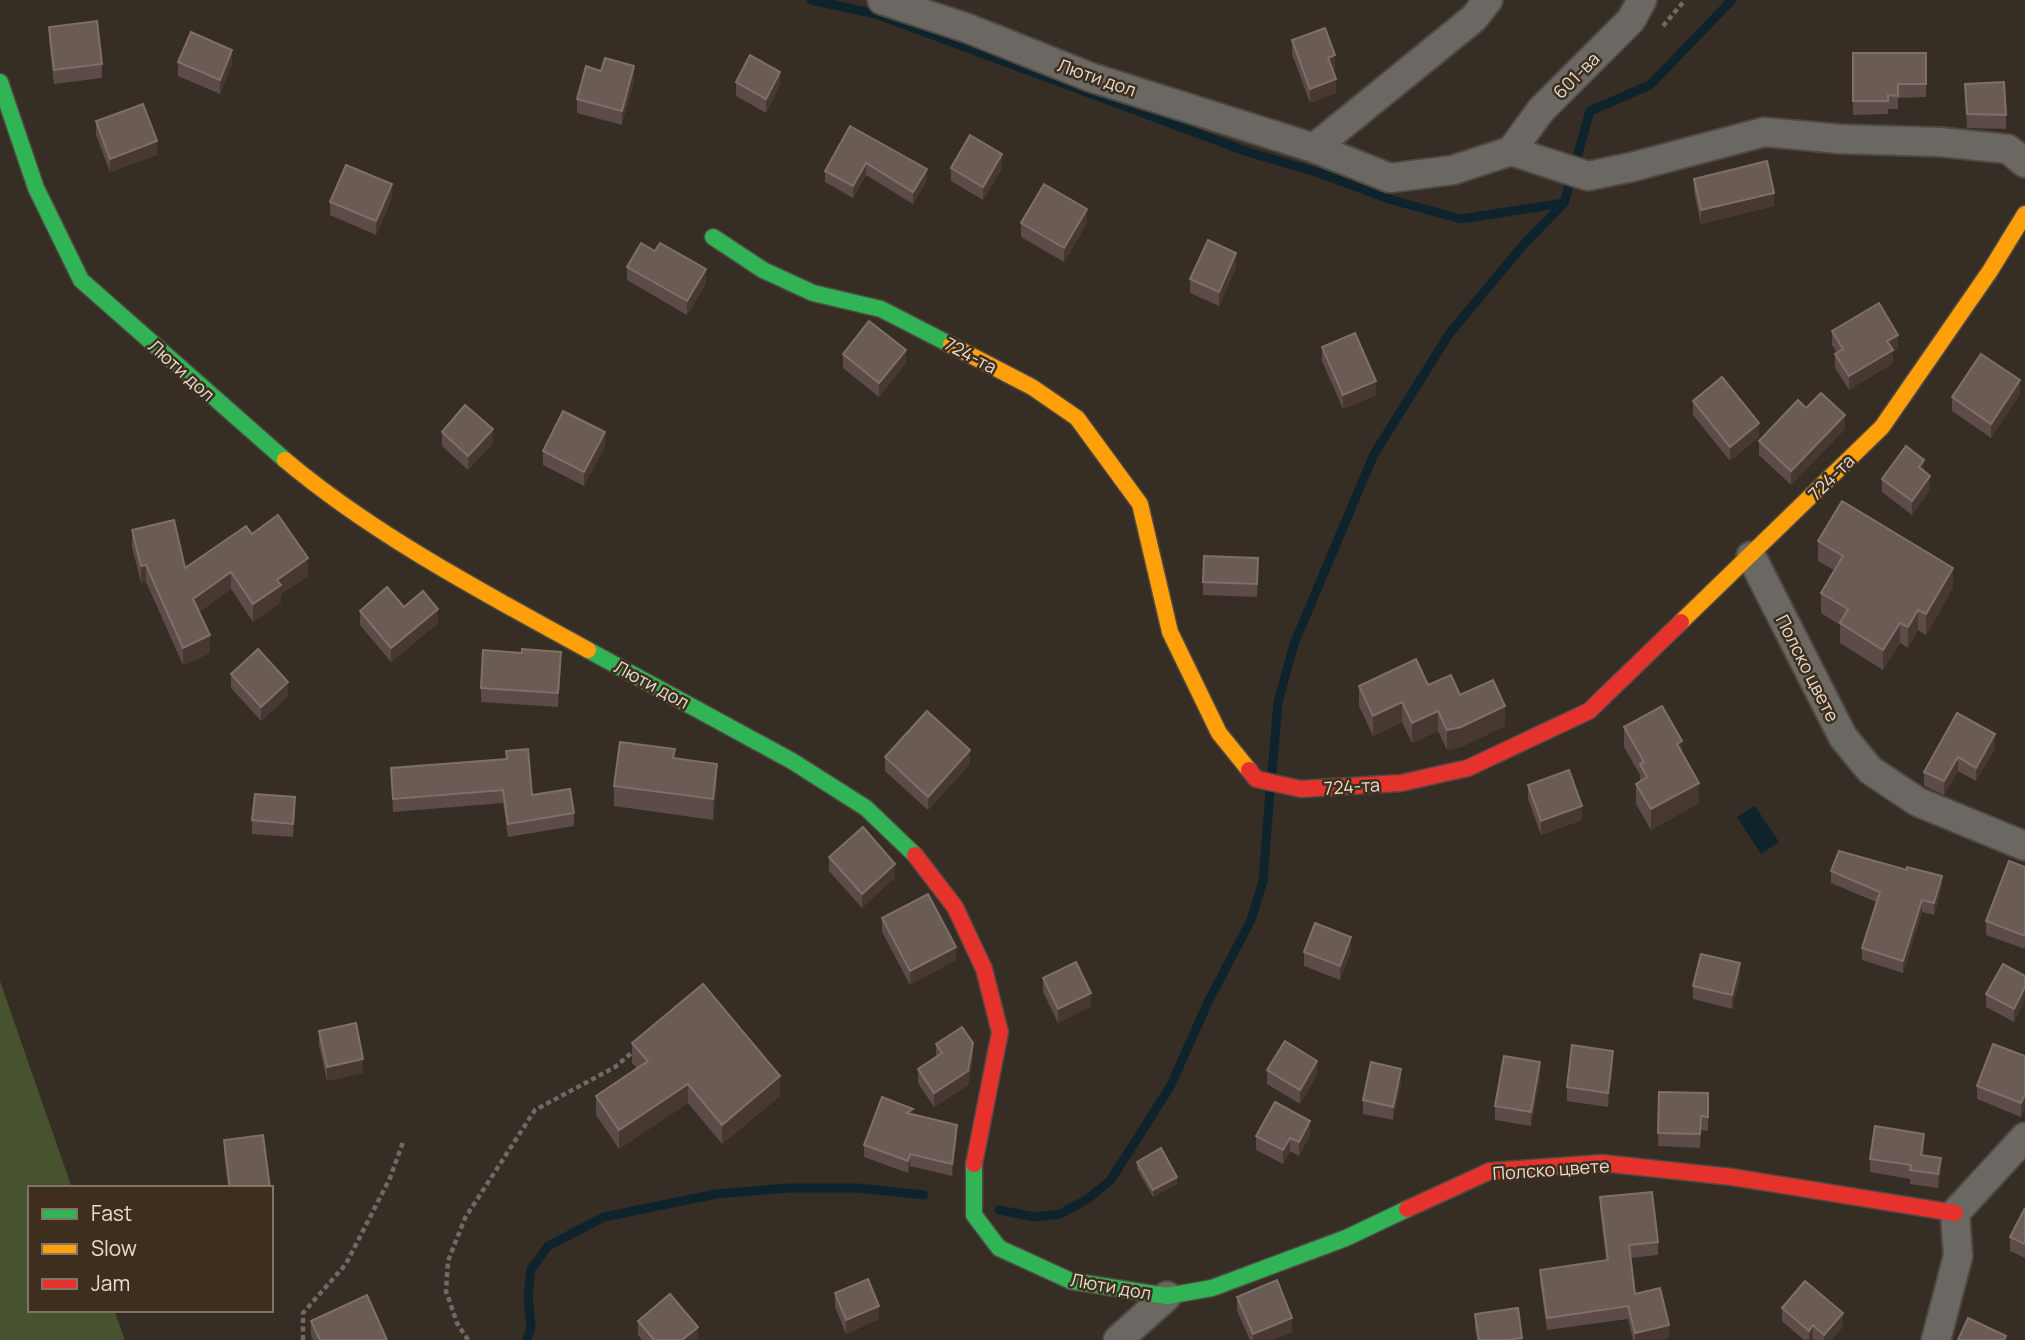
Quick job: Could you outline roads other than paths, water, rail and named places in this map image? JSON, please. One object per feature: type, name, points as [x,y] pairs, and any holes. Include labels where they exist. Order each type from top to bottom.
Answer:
[{"type":"street","name":"Люти дол","points":[[882,0],[967,29],[1090,77],[1314,148],[1390,177],[1453,170],[1511,151]]},
{"type":"street","points":[[1314,148],[1474,18],[1488,0]]},
{"type":"street","name":"601-ва","points":[[1511,151],[1541,110],[1631,20],[1642,0]]},
{"type":"street","name":"Люти дол","points":[[0,82],[36,188],[81,279],[241,423],[323,492],[476,589],[792,761],[866,808],[912,850],[955,907],[984,969],[1000,1032],[974,1166],[974,1215],[999,1248],[1071,1281],[1167,1296]]},
{"type":"street","points":[[1511,151],[1588,176],[1764,132],[2008,149],[2025,163]]},
{"type":"street","name":"724-та","points":[[713,237],[763,270],[813,293],[892,314],[1032,387],[1077,418],[1140,504],[1170,632],[1219,733],[1256,779],[1301,789],[1401,783],[1468,768],[1589,711],[1752,556],[1882,427],[1990,271],[2025,214]]},
{"type":"street","name":"Полско цвете","points":[[1752,556],[1843,737],[1870,770],[1918,803],[2025,846]]},
{"type":"street","points":[[1936,1340],[1958,1256],[1955,1213],[2025,1136]]},
{"type":"street","name":"Полско цвете","points":[[1167,1296],[1212,1287],[1346,1238],[1490,1171],[1602,1163],[1732,1177],[1955,1213]]},
{"type":"street","points":[[1118,1340],[1167,1296]]},
{"type":"water","points":[[1755,806],[1779,842],[1761,854],[1737,817]]},
{"type":"waterway","points":[[811,0],[876,14],[1248,152],[1319,173],[1392,200],[1461,219],[1564,203],[1590,111],[1650,85],[1732,0]]},
{"type":"waterway","points":[[1272,773],[1278,702],[1294,644],[1374,454],[1449,334],[1524,244],[1564,203]]},
{"type":"waterway","points":[[999,1210],[1035,1217],[1060,1214],[1086,1200],[1110,1181],[1170,1087],[1209,1000],[1251,920],[1263,881],[1270,791]]},
{"type":"waterway","points":[[527,1340],[531,1327],[528,1295],[531,1270],[548,1246],[604,1217],[716,1194],[787,1188],[858,1188],[924,1195]]}]
